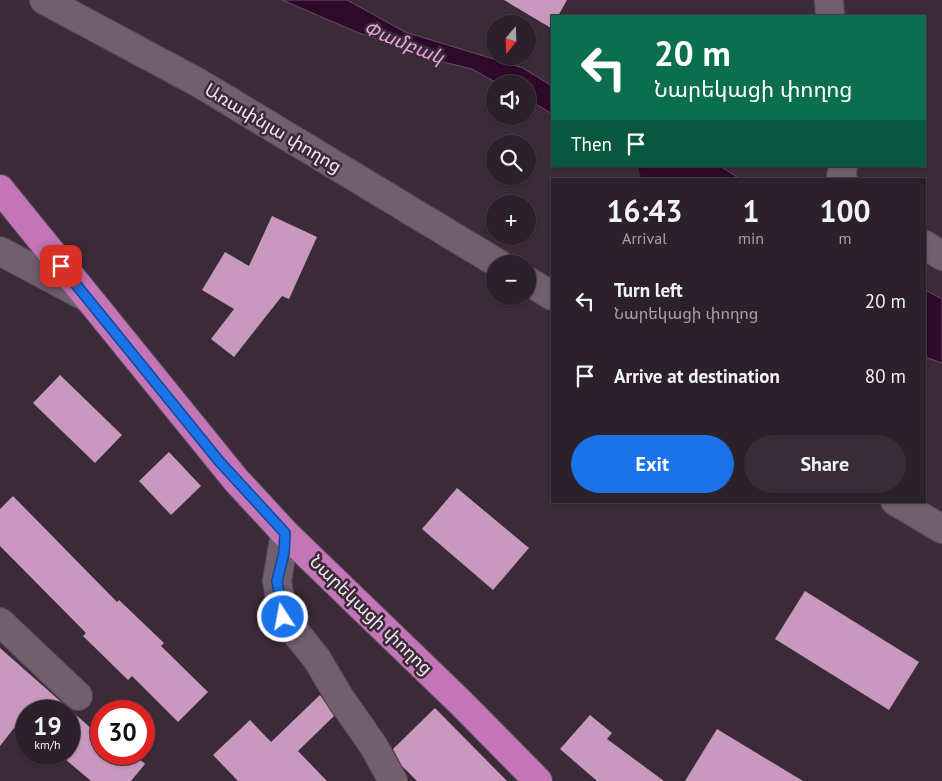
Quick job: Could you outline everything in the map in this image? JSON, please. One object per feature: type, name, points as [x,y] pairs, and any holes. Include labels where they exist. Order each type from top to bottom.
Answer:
[{"type":"highway","name":"Նարեկացի փողոց","points":[[0,189],[219,461],[285,533],[462,703],[538,781]]},
{"type":"street","name":"Առափնյա փողոց","points":[[44,0],[199,83],[486,257]]},
{"type":"street","points":[[829,0],[830,15]]},
{"type":"street","points":[[926,246],[942,256]]},
{"type":"street","points":[[0,250],[86,297]]},
{"type":"street","points":[[536,286],[551,295]]},
{"type":"street","points":[[898,503],[942,529]]},
{"type":"street","points":[[285,533],[284,553],[277,581],[283,617],[316,659],[340,698],[373,745],[393,781]]},
{"type":"street","points":[[0,622],[78,696]]},
{"type":"water","points":[[282,0],[347,0],[405,32],[486,57],[486,65],[513,65],[534,75],[486,75],[486,77],[472,69],[431,59],[416,51],[359,33]]},
{"type":"water","points":[[536,76],[551,85],[551,113],[536,104]]},
{"type":"water","points":[[671,167],[722,167],[738,178],[692,178]]},
{"type":"water","points":[[926,291],[942,299],[942,363],[926,357]]},
{"type":"building","points":[[504,0],[567,0],[559,15],[551,15],[551,28],[536,19],[536,15],[529,15]]},
{"type":"building","points":[[272,216],[317,237],[289,299],[282,296],[234,357],[211,339],[234,309],[202,290],[225,252],[249,266]]},
{"type":"building","points":[[60,375],[122,435],[95,463],[33,403]]},
{"type":"building","points":[[169,452],[201,486],[171,515],[139,481]]},
{"type":"building","points":[[457,488],[529,548],[493,590],[422,529]]},
{"type":"building","points":[[13,496],[117,602],[119,600],[164,643],[161,646],[208,692],[178,722],[132,676],[128,680],[83,636],[86,633],[0,546],[0,509]]},
{"type":"building","points":[[805,591],[919,662],[889,710],[775,639]]},
{"type":"building","points":[[0,648],[59,700],[15,700],[15,729],[0,746]]},
{"type":"building","points":[[320,695],[334,716],[298,751],[327,781],[238,781],[213,755],[250,720],[271,742]]},
{"type":"building","points":[[435,708],[507,781],[417,781],[402,766],[393,749]]},
{"type":"building","points":[[590,715],[612,733],[607,739],[664,781],[597,781],[560,749]]},
{"type":"building","points":[[80,718],[90,727],[90,765],[144,765],[131,781],[91,781],[72,765],[80,765]]},
{"type":"building","points":[[717,729],[803,781],[685,781]]},
{"type":"waterway","name":"Փամբակ","points":[[666,167],[684,178]]},
{"type":"route","points":[[61,266],[219,461],[285,533],[284,553],[277,581],[283,617]]}]
